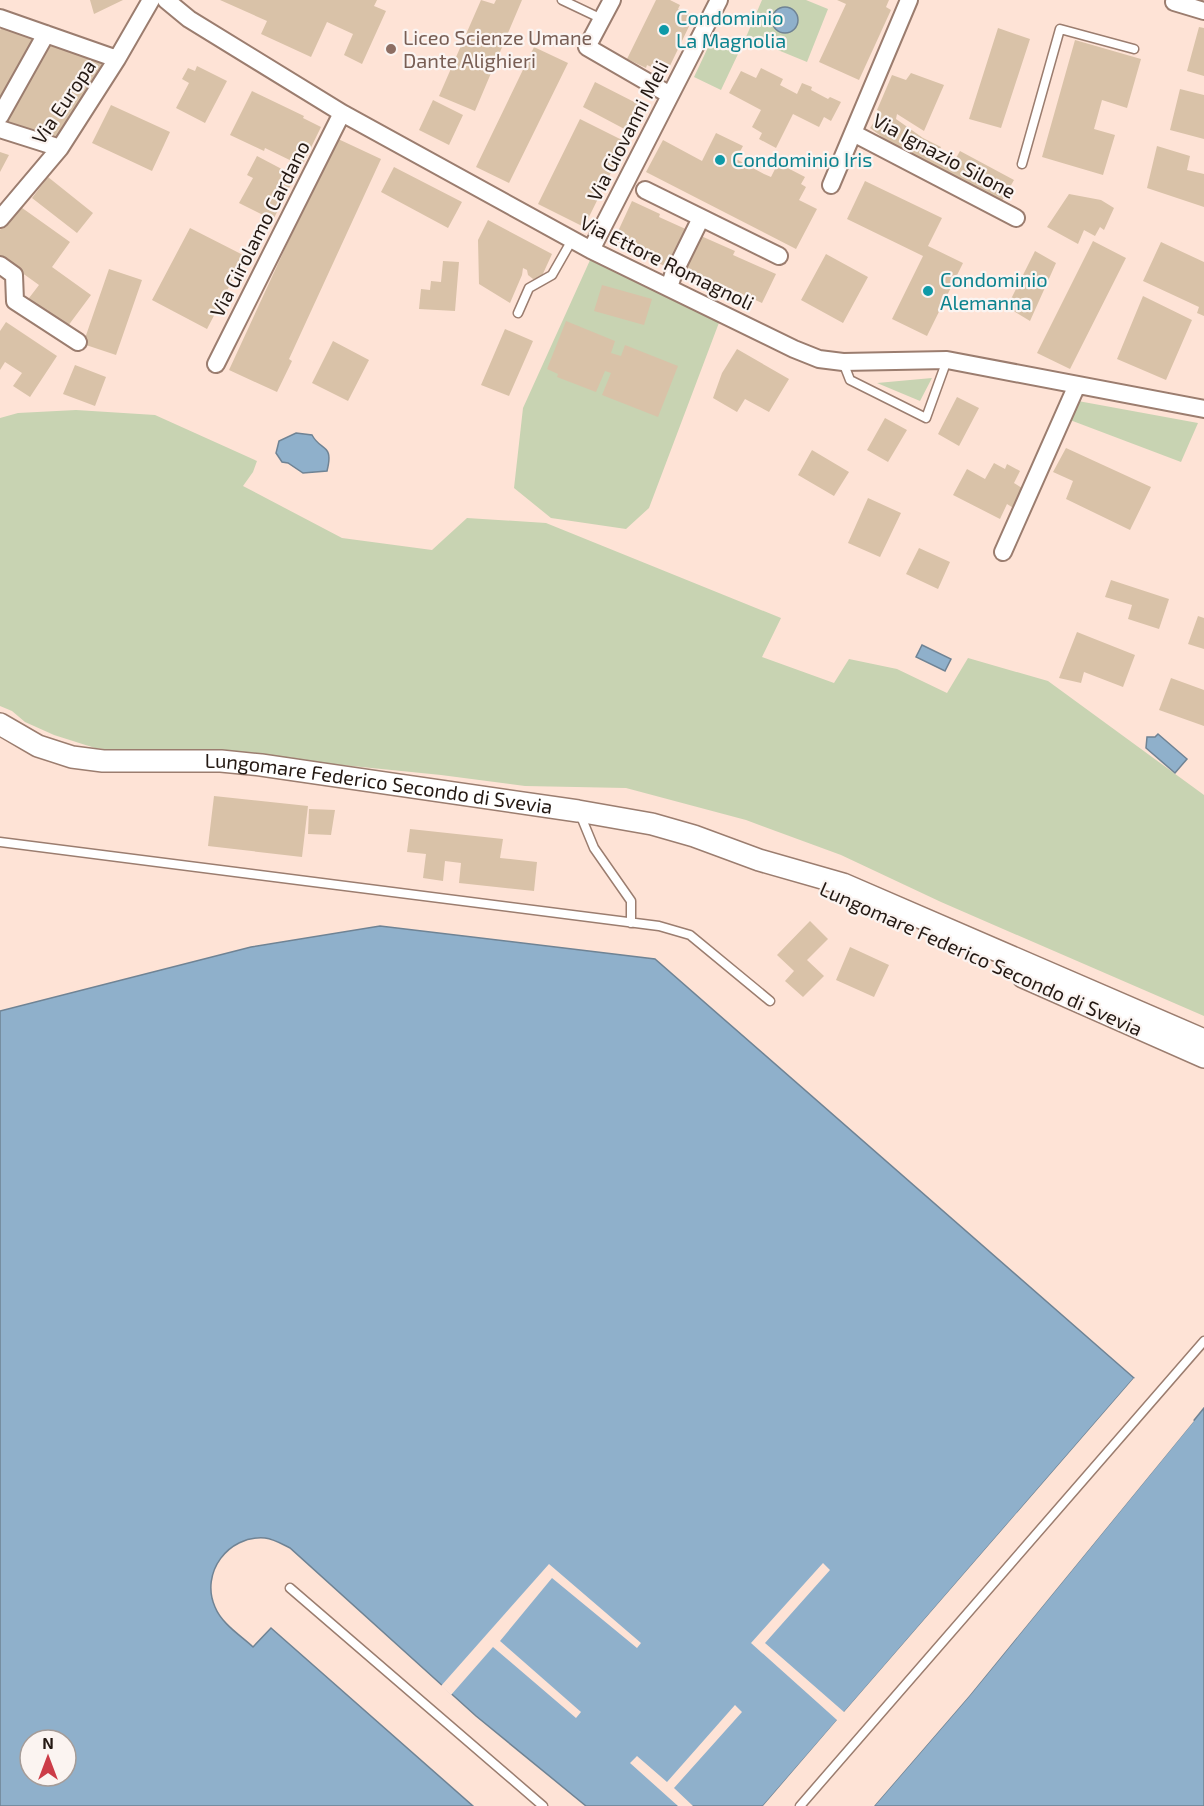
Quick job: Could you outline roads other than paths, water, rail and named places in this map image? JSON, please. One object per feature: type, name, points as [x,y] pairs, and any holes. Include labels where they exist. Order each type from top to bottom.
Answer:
[{"type":"street","name":"Via Europa","points":[[0,219],[60,148],[117,59],[151,0]]},
{"type":"street","name":"Via Ettore Romagnoli","points":[[165,0],[189,20],[342,113],[572,240],[794,349],[819,359],[843,362],[947,360],[1204,409]]},
{"type":"street","points":[[612,0],[587,48],[670,95]]},
{"type":"street","name":"Via Giovanni Meli","points":[[591,250],[719,0]]},
{"type":"street","name":"Via Ignazio Silone","points":[[831,185],[909,0]]},
{"type":"street","points":[[1174,2],[1204,11]]},
{"type":"street","points":[[0,18],[117,59]]},
{"type":"street","points":[[0,116],[46,34]]},
{"type":"street","name":"Via Girolamo Cardano","points":[[216,364],[342,113]]},
{"type":"street","points":[[0,129],[60,148]]},
{"type":"street","name":"Via Ignazio Silone","points":[[853,133],[1016,218]]},
{"type":"street","points":[[645,190],[779,256]]},
{"type":"street","points":[[669,288],[701,218]]},
{"type":"street","points":[[0,265],[14,275],[15,301],[78,342]]},
{"type":"street","points":[[1003,552],[1077,385]]},
{"type":"street","name":"Lungomare Federico Secondo di Svevia","points":[[0,724],[38,746],[72,758],[103,761],[221,761],[261,765],[578,811],[652,824],[694,836],[759,860],[1204,1057]]},
{"type":"street","name":"Lungomare Federico Secondo di Svevia","points":[[759,860],[843,884],[1204,1040]]},
{"type":"lane","points":[[562,0],[602,19]]},
{"type":"lane","points":[[1022,164],[1060,29],[1134,49]]},
{"type":"lane","points":[[518,313],[530,288],[552,275],[572,240]]},
{"type":"lane","points":[[843,362],[850,380],[926,417],[947,360]]},
{"type":"lane","points":[[578,811],[594,848],[631,901],[631,922]]},
{"type":"lane","points":[[0,842],[659,926],[690,935],[770,1001]]},
{"type":"lane","points":[[800,1806],[1204,1341]]},
{"type":"lane","points":[[290,1588],[543,1806]]},
{"type":"water","points":[[785,7],[794,11],[798,20],[794,29],[785,33],[776,29],[772,20],[776,11]]},
{"type":"water","points":[[296,433],[312,435],[326,449],[329,456],[327,471],[303,473],[288,463],[282,462],[276,453],[279,441]]},
{"type":"water","points":[[922,645],[951,659],[945,671],[916,657]]},
{"type":"water","points":[[1158,734],[1187,759],[1175,773],[1146,748],[1147,737],[1155,737]]},
{"type":"water","points":[[380,926],[655,959],[1134,1378],[763,1806],[586,1806],[476,1716],[290,1548],[265,1538],[239,1543],[220,1559],[214,1569],[211,1594],[222,1619],[253,1647],[271,1628],[473,1806],[0,1806],[0,1011],[251,947]]},
{"type":"water","points":[[1204,1408],[1204,1806],[874,1806],[969,1696]]},
{"type":"place","name":"Condominio La Magnolia","points":[[664,30]]},
{"type":"place","name":"Liceo Scienze Umane Dante Alighieri","points":[[391,49]]},
{"type":"place","name":"Condominio Iris","points":[[720,160]]},
{"type":"place","name":"Condominio Alemanna","points":[[928,291]]}]
